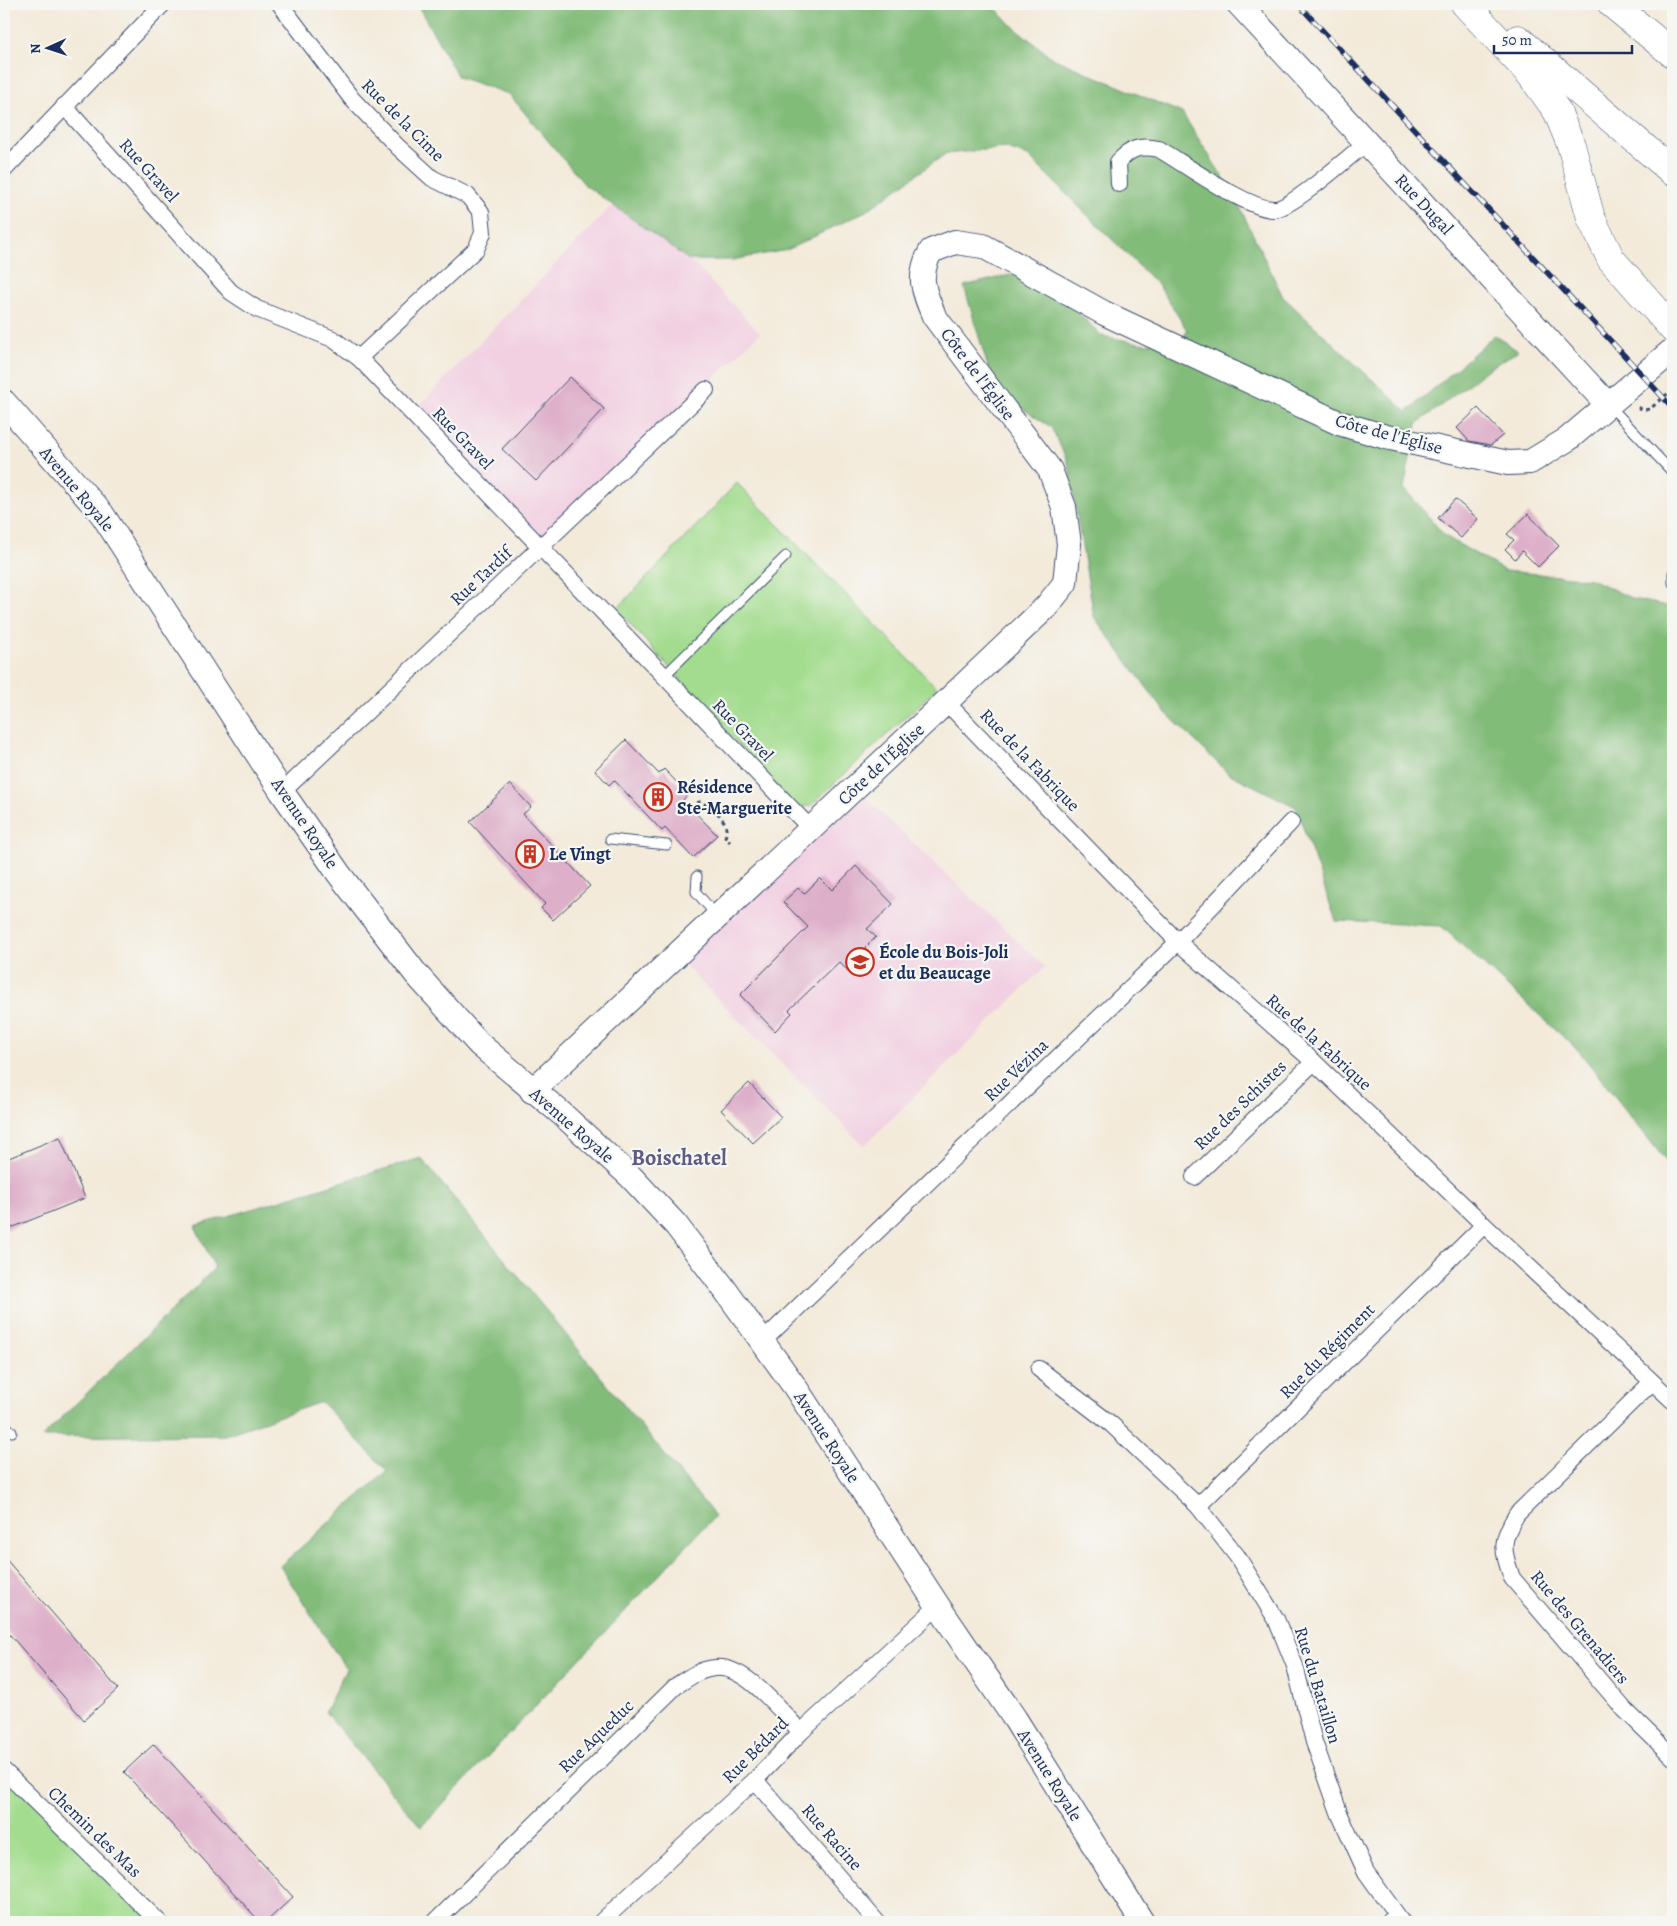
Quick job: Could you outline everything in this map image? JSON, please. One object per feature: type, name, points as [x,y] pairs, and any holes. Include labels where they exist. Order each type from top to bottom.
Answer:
[{"type":"highway","points":[[1465,4],[1531,75],[1557,111],[1571,145],[1591,218],[1611,259],[1673,329]]},
{"type":"highway","points":[[1477,4],[1673,172]]},
{"type":"highway","points":[[1612,4],[1669,52]]},
{"type":"street","points":[[4,170],[163,4]]},
{"type":"street","name":"Rue de la Cime","points":[[280,4],[352,99],[398,147],[432,178],[468,196],[481,212],[483,233],[476,249],[359,358]]},
{"type":"street","name":"Rue Dugal","points":[[1239,4],[1367,142],[1616,399]]},
{"type":"street","name":"Rue Gravel","points":[[64,106],[231,292],[257,309],[333,339],[359,358],[812,829]]},
{"type":"street","points":[[1120,184],[1118,162],[1128,150],[1144,146],[1159,149],[1255,206],[1275,209],[1295,199],[1367,142]]},
{"type":"street","name":"Côte de l'Église","points":[[532,1091],[1046,607],[1065,582],[1069,544],[1064,507],[1050,470],[934,316],[924,291],[922,267],[931,251],[955,242],[983,246],[1104,313],[1339,423],[1386,437],[1508,463],[1530,462],[1568,439],[1673,350]]},
{"type":"street","name":"Rue Tardif","points":[[282,792],[706,390]]},
{"type":"street","name":"Avenue Royale","points":[[4,402],[102,514],[282,792],[339,874],[416,974],[479,1044],[631,1177],[676,1225],[762,1341],[1015,1719],[1142,1922]]},
{"type":"street","name":"Rue de la Fabrique","points":[[946,702],[1178,942],[1314,1062],[1484,1225],[1673,1401]]},
{"type":"street","name":"Rue Vézina","points":[[762,1341],[1178,942],[1291,822]]},
{"type":"street","name":"Rue des Schistes","points":[[1194,1177],[1314,1062]]},
{"type":"street","name":"Rue du Régiment","points":[[1198,1506],[1484,1225]]},
{"type":"street","name":"Rue du Bataillon","points":[[1039,1369],[1111,1424],[1198,1506],[1238,1556],[1276,1619],[1295,1666],[1314,1742],[1340,1815],[1366,1872],[1393,1919]]},
{"type":"street","name":"Rue des Grenadiers","points":[[1652,1382],[1517,1514],[1505,1534],[1504,1557],[1512,1578],[1624,1710],[1673,1757]]},
{"type":"street","name":"Rue Bédard","points":[[601,1922],[755,1780],[801,1732],[938,1606]]},
{"type":"street","name":"Rue Aqueduc","points":[[435,1922],[676,1686],[698,1672],[716,1667],[732,1671],[747,1678],[801,1732]]},
{"type":"street","name":"Chemin des Mas","points":[[4,1771],[159,1922]]},
{"type":"street","name":"Rue Racine","points":[[755,1780],[877,1922]]},
{"type":"lane","points":[[1616,399],[1673,473]]},
{"type":"lane","points":[[664,676],[786,556]]},
{"type":"lane","points":[[1673,573],[1673,584]]},
{"type":"lane","points":[[610,839],[667,845]]},
{"type":"lane","points":[[697,876],[696,892],[718,917]]},
{"type":"lane","points":[[4,1424],[12,1432]]},
{"type":"path","points":[[1616,399],[1643,410],[1650,409],[1673,389]]},
{"type":"path","points":[[690,807],[694,803],[700,802],[713,809],[724,821],[726,829],[724,837],[730,842]]},
{"type":"shaded area","points":[[625,192],[760,333],[541,547],[412,413]]},
{"type":"shaded area","name":"École du Bois-Joli et du Beaucage","points":[[855,788],[1045,967],[864,1146],[676,957]]},
{"type":"green space","points":[[417,4],[992,4],[1009,23],[1052,58],[1182,113],[1233,193],[1283,297],[1407,412],[1495,335],[1518,351],[1488,369],[1417,424],[1404,488],[1445,536],[1505,571],[1591,579],[1633,599],[1673,607],[1673,1170],[1579,1051],[1441,926],[1336,921],[1296,807],[1228,773],[1165,712],[1094,617],[1068,462],[1051,427],[995,391],[964,286],[1014,274],[1044,279],[1102,336],[1145,344],[1184,337],[1187,330],[1159,286],[1028,156],[1004,148],[945,154],[866,211],[787,250],[732,260],[689,260],[585,185],[509,94],[458,77]]},
{"type":"green space","points":[[737,483],[937,688],[810,806],[794,807],[617,609]]},
{"type":"green space","points":[[421,1158],[715,1516],[421,1827],[325,1712],[346,1669],[280,1566],[387,1471],[321,1402],[225,1435],[42,1437],[215,1268],[195,1226]]},
{"type":"green space","points":[[4,1771],[159,1922],[4,1922]]},
{"type":"building","points":[[570,377],[604,409],[536,481],[502,449]]},
{"type":"building","points":[[1478,408],[1503,435],[1491,445],[1469,441],[1457,428]]},
{"type":"building","points":[[1455,499],[1478,519],[1461,538],[1438,518]]},
{"type":"building","points":[[1528,514],[1559,546],[1538,567],[1522,551],[1515,559],[1505,549],[1514,540],[1507,534]]},
{"type":"building","name":"Résidence Ste-Marguerite","points":[[626,740],[659,774],[664,769],[688,794],[683,800],[717,835],[693,858],[665,828],[662,831],[614,780],[609,785],[595,770]]},
{"type":"building","name":"Le Vingt","points":[[510,784],[531,807],[523,814],[590,886],[553,920],[541,908],[545,904],[470,822]]},
{"type":"building","points":[[856,866],[893,904],[867,929],[876,937],[862,951],[869,958],[852,975],[839,962],[789,1010],[792,1013],[775,1031],[740,995],[808,927],[783,902],[798,888],[804,894],[820,878],[832,890]]},
{"type":"building","points":[[749,1083],[781,1117],[753,1143],[721,1110]]},
{"type":"building","points":[[60,1137],[85,1198],[4,1231],[4,1160]]},
{"type":"building","points":[[4,1557],[118,1689],[84,1720],[4,1628]]},
{"type":"building","points":[[154,1744],[293,1897],[266,1922],[260,1922],[124,1772]]},
{"type":"railway","points":[[1298,4],[1673,408]]},
{"type":"place","name":"Résidence Ste-Marguerite","points":[[658,797]]},
{"type":"place","name":"Le Vingt","points":[[530,854]]},
{"type":"place","name":"École du Bois-Joli et du Beaucage","points":[[860,962]]},
{"type":"district","name":"Boischatel","points":[[679,1158]]}]
